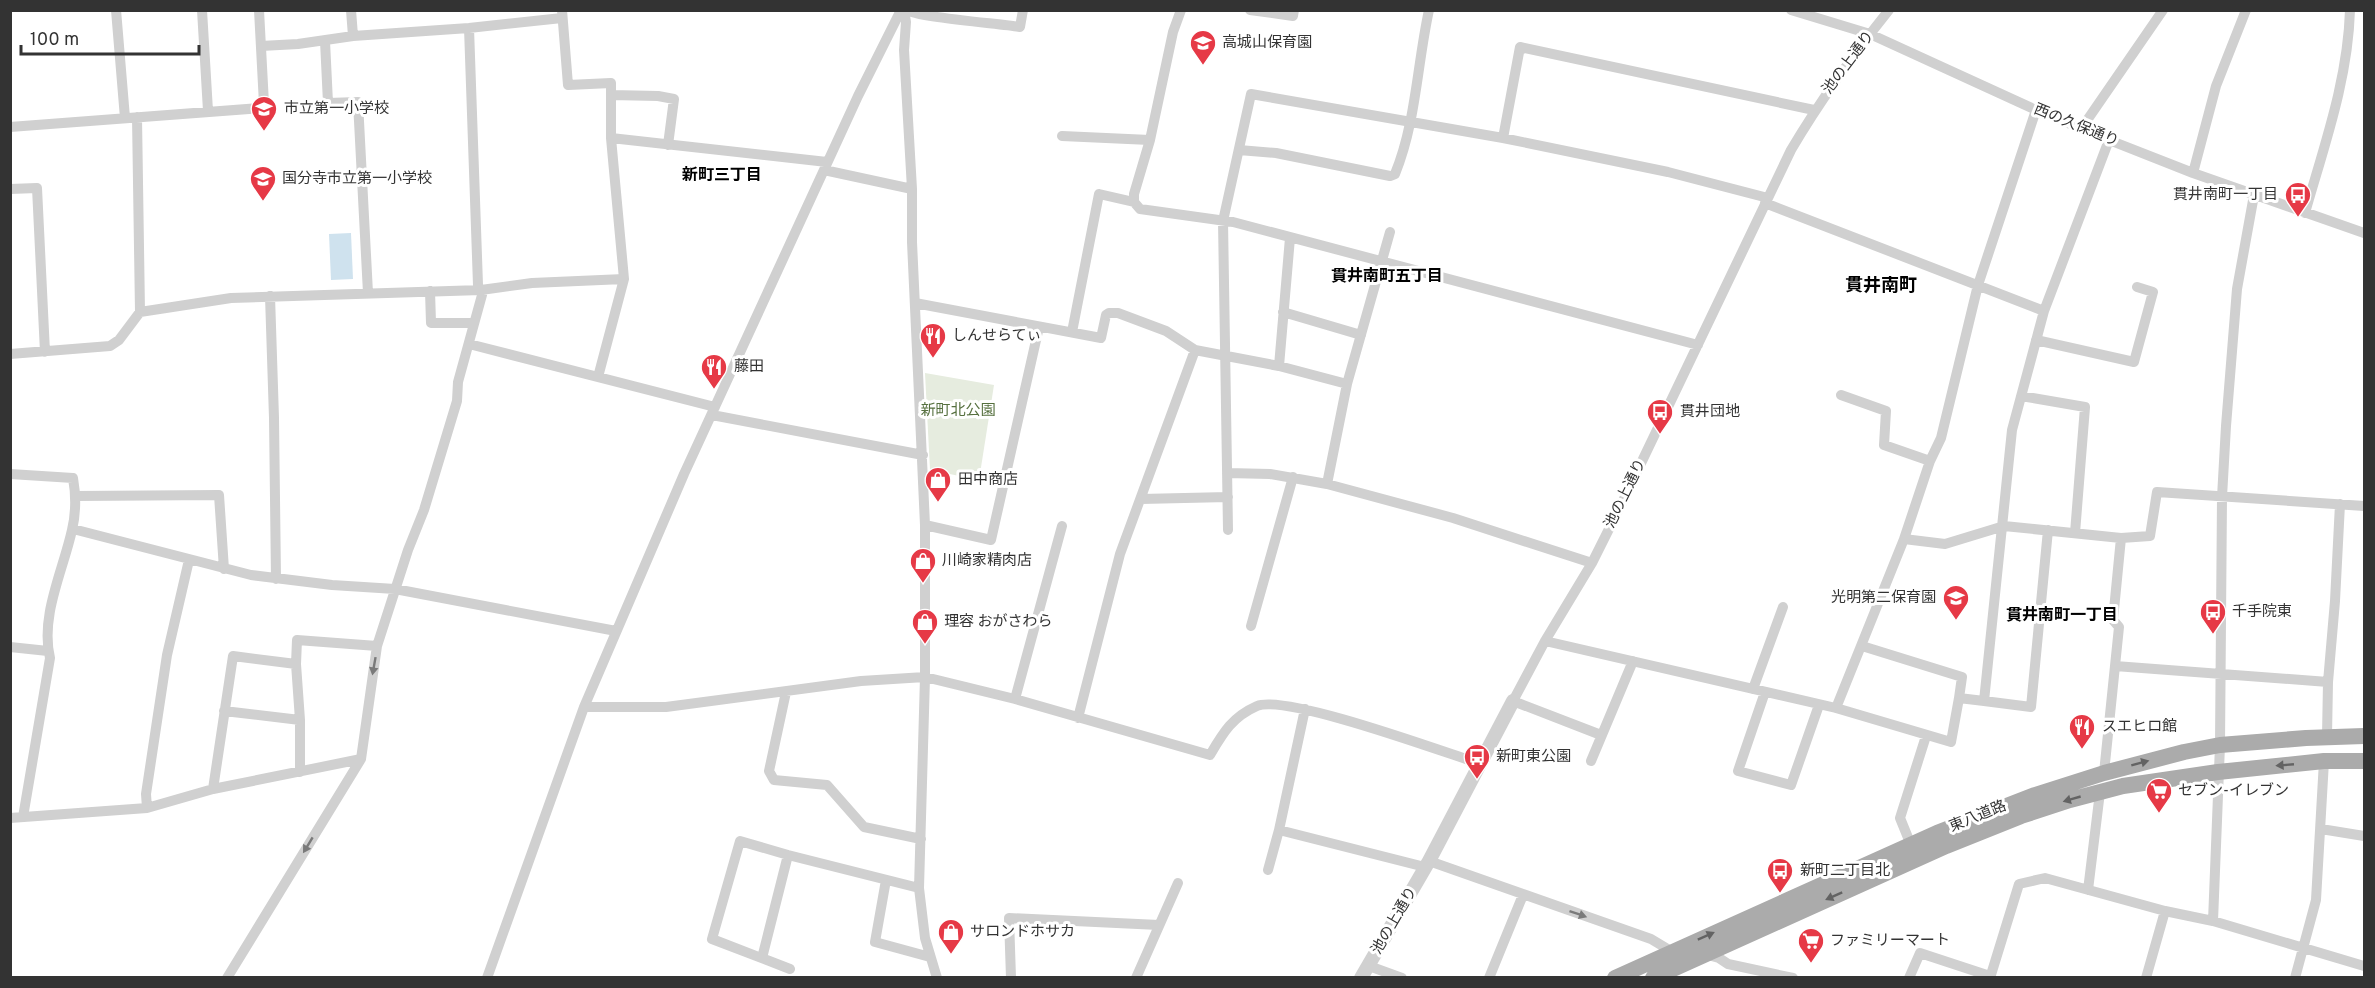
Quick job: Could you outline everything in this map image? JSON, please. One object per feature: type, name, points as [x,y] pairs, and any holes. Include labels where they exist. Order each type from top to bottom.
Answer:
[{"type":"main road","name":"東八道路","points":[[1615,978],[1911,845],[2009,804],[2104,773],[2220,745],[2327,736],[2364,736]]},
{"type":"main road","name":"東八道路","points":[[1653,978],[2020,816],[2123,786],[2218,772],[2324,761],[2364,761]]},
{"type":"street","points":[[10,354],[110,346],[119,340],[140,312],[131,117],[116,10]]},
{"type":"street","points":[[202,10],[208,111]]},
{"type":"street","points":[[10,127],[261,108],[264,104],[259,10]]},
{"type":"street","points":[[351,10],[353,36]]},
{"type":"street","points":[[904,10],[910,14],[1020,27],[1023,10]]},
{"type":"street","points":[[487,978],[584,707],[616,631],[684,474],[826,166],[904,10]]},
{"type":"street","points":[[904,10],[925,525],[925,677],[919,888],[926,938],[937,978]]},
{"type":"street","points":[[1134,201],[1150,140],[1173,32],[1181,10]]},
{"type":"street","points":[[1250,10],[1293,16],[1294,10]]},
{"type":"street","points":[[1239,150],[1276,153],[1390,176],[1395,174],[1411,122],[1421,44],[1429,10]]},
{"type":"street","name":"西の久保通り","points":[[1791,10],[1870,34],[2081,129],[2193,173],[2364,233]]},
{"type":"street","name":"池の上通り","points":[[1365,972],[1427,864],[1545,641],[1592,563],[1791,150],[1814,110],[1889,10]]},
{"type":"street","points":[[2081,129],[2163,10]]},
{"type":"street","points":[[2193,173],[2216,86],[2246,10]]},
{"type":"street","points":[[2305,213],[2340,87],[2345,64],[2350,10]]},
{"type":"street","points":[[261,46],[325,41],[353,36],[469,28],[562,14],[568,85],[611,83],[611,138],[624,279],[598,377]]},
{"type":"street","points":[[227,978],[361,759],[377,646],[440,461],[457,401],[458,382],[482,295],[478,285],[469,28]]},
{"type":"street","points":[[325,41],[328,103],[357,102],[368,293]]},
{"type":"street","points":[[1503,138],[1520,47],[1814,110]]},
{"type":"street","points":[[1228,530],[1223,221],[1251,94],[1503,138],[1668,172],[1766,200],[2044,310]]},
{"type":"street","points":[[611,95],[658,96],[674,99],[668,145]]},
{"type":"street","points":[[1836,708],[1904,539],[1930,461],[1941,438],[1978,285],[2036,110]]},
{"type":"street","points":[[1062,136],[1150,140]]},
{"type":"street","points":[[611,138],[826,166],[912,189]]},
{"type":"street","points":[[1984,701],[2013,430],[2044,310],[2109,140]]},
{"type":"street","points":[[10,189],[37,188],[45,352]]},
{"type":"street","points":[[1072,333],[1099,194],[1134,201],[1140,208],[1223,221],[1290,237],[1698,345]]},
{"type":"street","points":[[2213,921],[2220,745],[2222,497],[2230,353],[2237,289],[2254,195]]},
{"type":"street","points":[[1327,484],[1347,384],[1390,232]]},
{"type":"street","points":[[1279,366],[1290,237]]},
{"type":"street","points":[[140,312],[231,297],[481,290],[532,283],[624,279]]},
{"type":"street","points":[[2036,340],[2134,362],[2153,292],[2137,287]]},
{"type":"street","points":[[430,291],[430,323],[474,323]]},
{"type":"street","points":[[270,296],[276,579]]},
{"type":"street","points":[[915,303],[1101,338],[1106,315],[1118,313],[1166,331],[1195,350],[1279,366],[1347,384]]},
{"type":"street","points":[[1284,312],[1361,335]]},
{"type":"street","points":[[925,525],[991,540],[1039,327]]},
{"type":"street","points":[[469,344],[598,377],[714,411],[923,455]]},
{"type":"street","points":[[1078,718],[1120,554],[1195,350]]},
{"type":"street","points":[[1841,395],[1886,411],[1884,445],[1930,461]]},
{"type":"street","points":[[2021,396],[2085,407],[2074,533]]},
{"type":"street","points":[[1227,473],[1270,474],[1327,484],[1453,518],[1592,563]]},
{"type":"street","points":[[10,474],[73,478],[76,496],[73,528],[56,588],[46,643],[50,658],[22,817]]},
{"type":"street","points":[[1251,626],[1293,477]]},
{"type":"street","points":[[1904,539],[1946,544],[2004,526],[2121,538],[2150,536],[2157,492],[2364,506]]},
{"type":"street","points":[[76,496],[219,495],[224,569]]},
{"type":"street","points":[[1141,499],[1228,497]]},
{"type":"street","points":[[2327,736],[2328,682],[2340,504]]},
{"type":"street","points":[[1015,699],[1062,526]]},
{"type":"street","points":[[73,528],[224,569],[276,579],[395,589],[616,631]]},
{"type":"street","points":[[1959,698],[2031,707],[2048,530]]},
{"type":"street","points":[[2104,773],[2119,627],[2113,620],[2121,538]]},
{"type":"street","points":[[147,808],[146,794],[167,655],[189,560]]},
{"type":"street","points":[[1753,689],[1783,607]]},
{"type":"street","points":[[300,772],[297,640],[377,646]]},
{"type":"street","points":[[1545,641],[1836,708],[1951,742],[1962,677],[1862,646]]},
{"type":"street","points":[[10,647],[48,651]]},
{"type":"street","points":[[213,789],[233,656],[296,664]]},
{"type":"street","points":[[1591,761],[1633,661]]},
{"type":"street","points":[[2115,666],[2328,682]]},
{"type":"street","points":[[584,707],[666,707],[861,681],[925,677],[1015,699],[1210,754],[1230,724],[1258,706],[1273,704],[1305,709],[1481,764]]},
{"type":"street","points":[[786,692],[769,771],[774,780],[827,785],[864,827],[921,839]]},
{"type":"street","points":[[1765,692],[1738,771],[1791,784],[1819,705]]},
{"type":"street","points":[[1513,701],[1601,735]]},
{"type":"street","points":[[1268,870],[1305,709]]},
{"type":"street","points":[[224,711],[300,720]]},
{"type":"street","points":[[1911,845],[1900,818],[1926,736]]},
{"type":"street","points":[[10,818],[147,808],[213,789],[361,759]]},
{"type":"street","points":[[2295,978],[2316,900],[2322,829],[2324,761]]},
{"type":"street","points":[[2088,890],[2100,792]]},
{"type":"street","points":[[2322,829],[2364,836]]},
{"type":"street","points":[[1279,830],[1427,864],[1651,939],[1671,951],[1719,958],[1744,973],[1793,978]]},
{"type":"street","points":[[790,969],[712,939],[740,841],[919,888]]},
{"type":"street","points":[[762,958],[788,855]]},
{"type":"street","points":[[1909,978],[1920,952],[1990,977],[2019,884],[2045,878],[2165,911],[2213,921],[2364,966]]},
{"type":"street","points":[[886,880],[875,942],[930,957]]},
{"type":"street","points":[[1136,978],[1178,883]]},
{"type":"street","points":[[1489,978],[1523,896]]},
{"type":"street","points":[[2146,978],[2165,911]]},
{"type":"street","points":[[1011,978],[1009,918],[1159,926]]},
{"type":"street","points":[[1365,972],[1402,978]]},
{"type":"green space","name":"新町北公園","points":[[925,373],[994,385],[979,480],[930,470]]},
{"type":"water","points":[[351,233],[353,279],[331,280],[329,234]]},
{"type":"place","name":"高城山保育園","points":[[1203,66]]},
{"type":"place","name":"市立第一小学校","points":[[264,132]]},
{"type":"place","name":"国分寺市立第一小学校","points":[[263,202]]},
{"type":"place","name":"貫井南町一丁目","points":[[2298,218]]},
{"type":"place","name":"しんせらてぃ","points":[[933,359]]},
{"type":"place","name":"藤田","points":[[714,390]]},
{"type":"place","name":"貫井団地","points":[[1660,435]]},
{"type":"place","name":"田中商店","points":[[938,503]]},
{"type":"place","name":"川崎家精肉店","points":[[923,584]]},
{"type":"place","name":"光明第二保育園","points":[[1956,621]]},
{"type":"place","name":"千手院東","points":[[2213,635]]},
{"type":"place","name":"理容 おがさわら","points":[[925,645]]},
{"type":"place","name":"スエヒロ館","points":[[2082,750]]},
{"type":"place","name":"新町東公園","points":[[1477,780]]},
{"type":"place","name":"セブン-イレブン","points":[[2159,814]]},
{"type":"place","name":"新町二丁目北","points":[[1780,894]]},
{"type":"place","name":"サロンドホサカ","points":[[951,955]]},
{"type":"place","name":"ファミリーマート","points":[[1811,964]]},
{"type":"district","name":"新町三丁目","points":[[722,176]]},
{"type":"district","name":"貫井南町五丁目","points":[[1387,277]]},
{"type":"district","name":"貫井南町","points":[[1881,286]]},
{"type":"district","name":"貫井南町一丁目","points":[[2062,616]]}]
